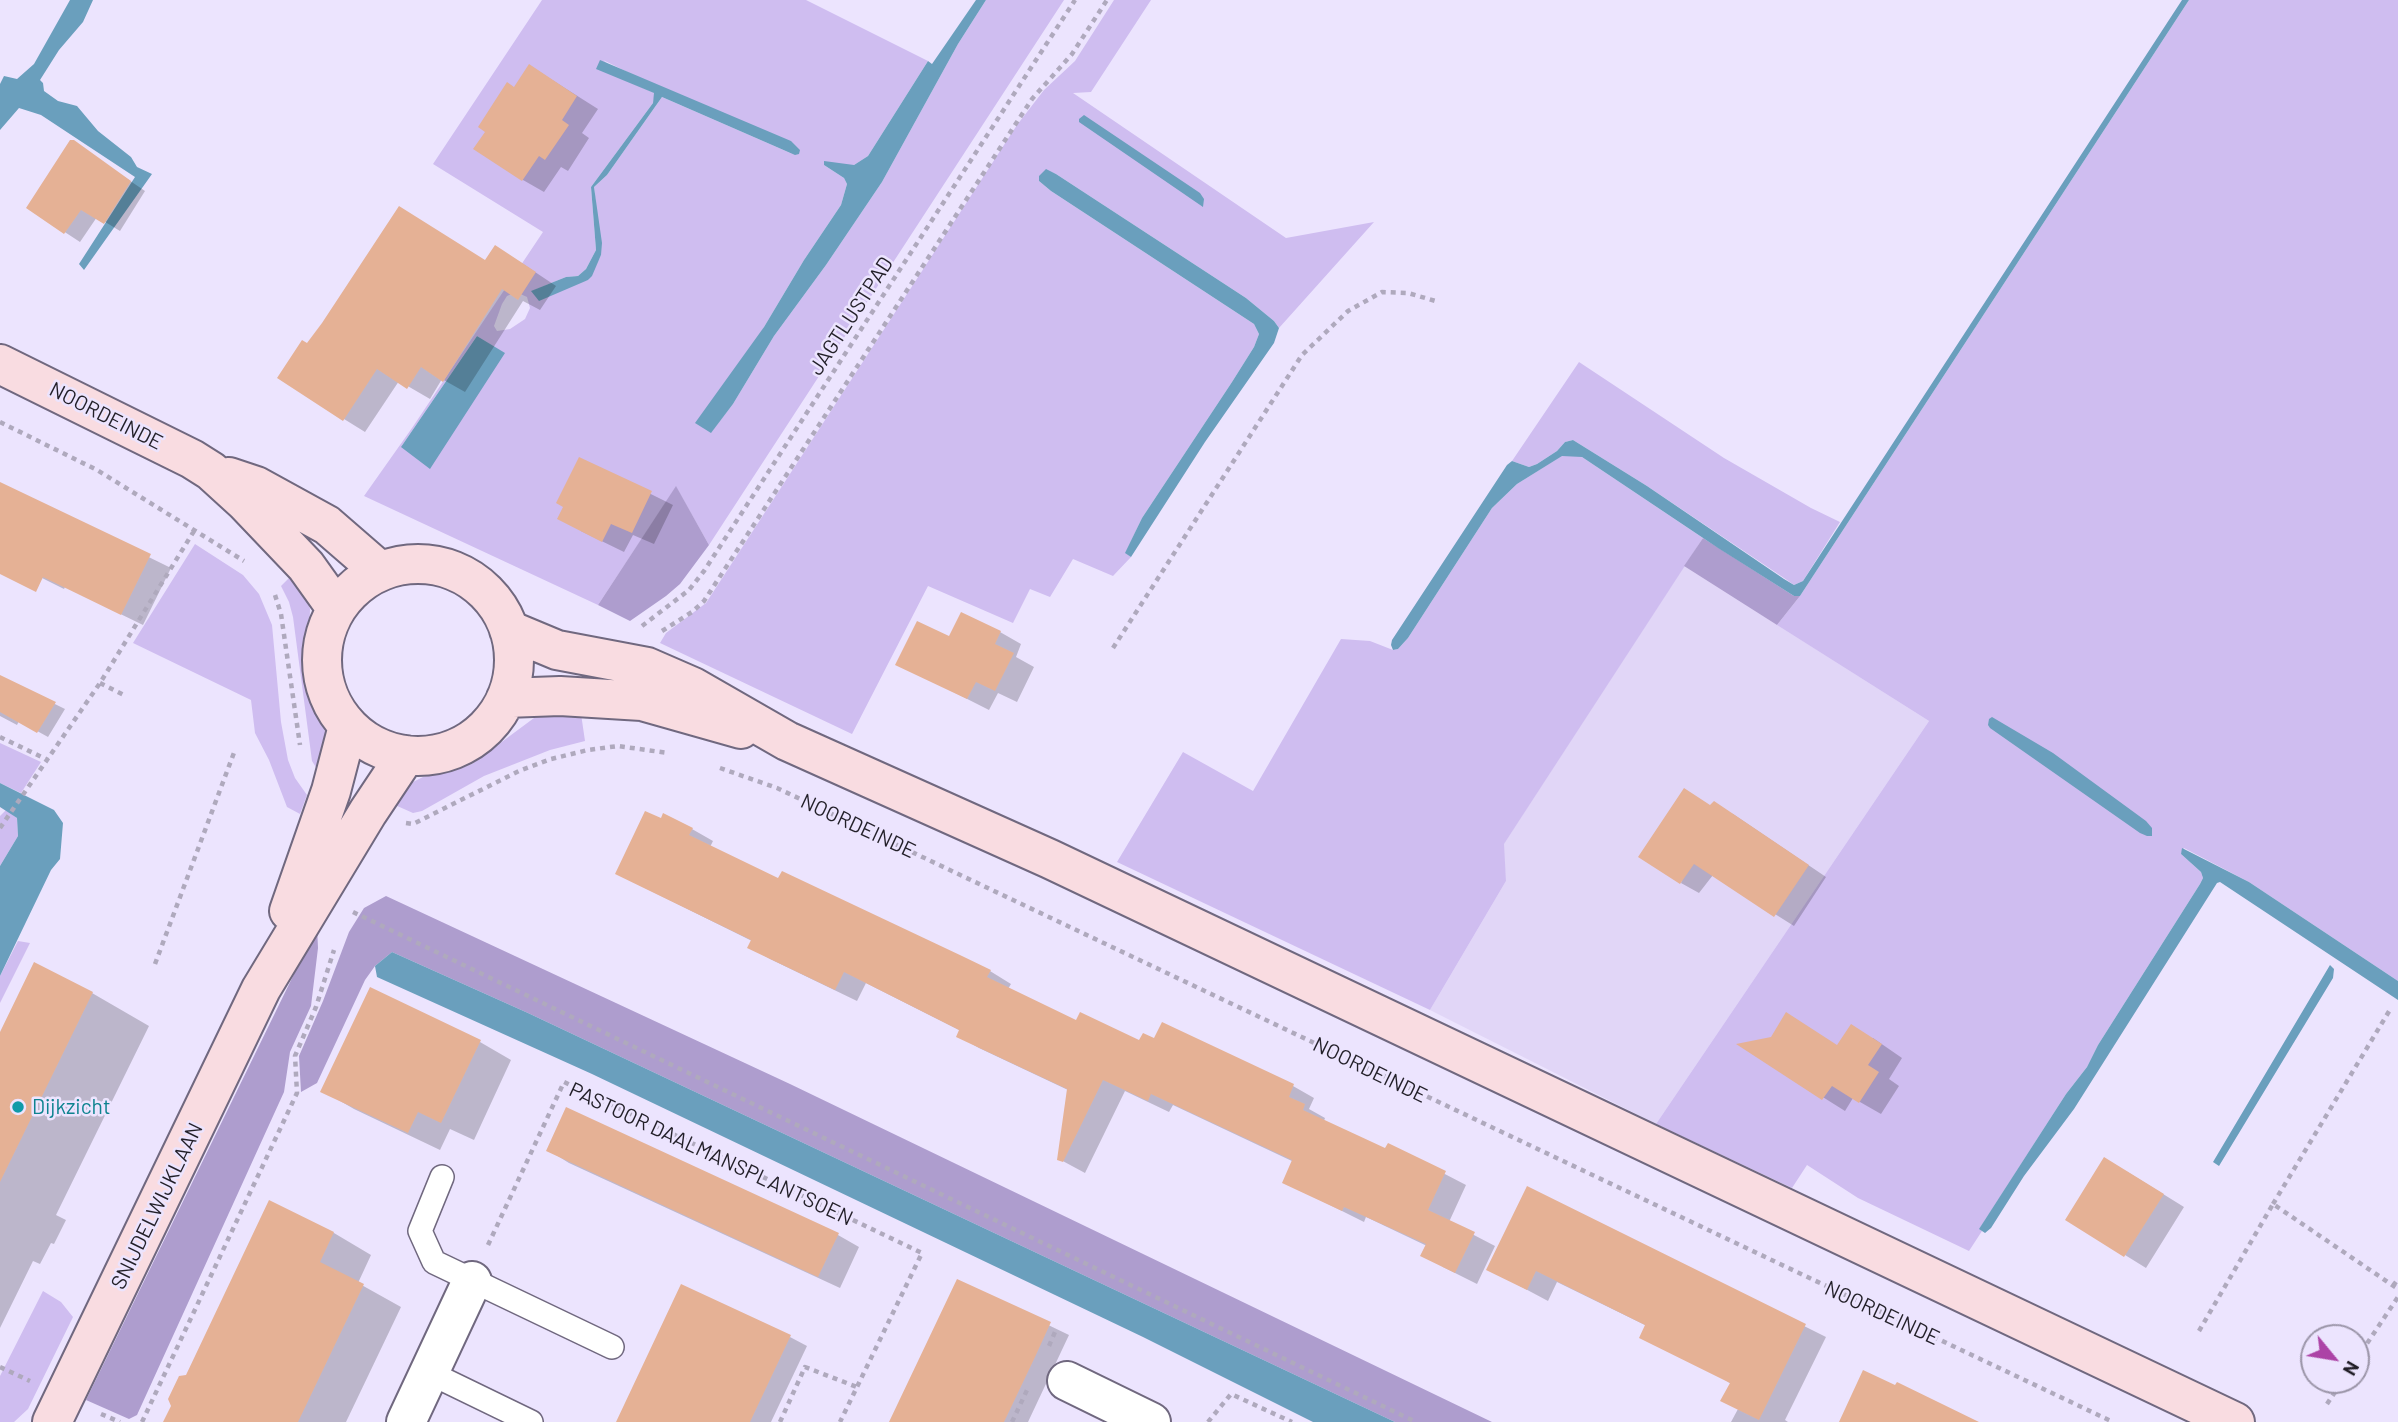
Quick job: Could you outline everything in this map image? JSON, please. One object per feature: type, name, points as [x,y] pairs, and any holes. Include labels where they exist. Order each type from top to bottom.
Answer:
[{"type":"main road","name":"NOORDEINDE","points":[[0,364],[211,471],[256,486],[327,525],[380,571]]},
{"type":"main road","name":"NOORDEINDE","points":[[211,471],[245,502],[306,566],[336,608]]},
{"type":"main road","points":[[399,565],[438,565],[475,582],[501,611],[509,630],[514,664],[512,681],[506,698],[489,723],[466,743],[437,754],[407,755],[374,746],[348,726],[330,700],[321,669],[324,638],[336,608],[355,586],[380,571],[399,565]]},
{"type":"main road","points":[[509,630],[557,650],[647,667],[693,687],[786,741],[1050,859],[2235,1422]]},
{"type":"main road","points":[[506,698],[560,696],[642,701],[786,741]]},
{"type":"main road","name":"SNIJDELWIJKLAAN","points":[[261,989],[331,791],[348,726]]},
{"type":"main road","name":"SNIJDELWIJKLAAN","points":[[52,1422],[261,989],[368,812],[407,755]]},
{"type":"street","points":[[406,1422],[472,1281]]},
{"type":"street","points":[[1067,1381],[1151,1422]]},
{"type":"lane","points":[[442,1177],[420,1231],[434,1262],[612,1347]]},
{"type":"lane","points":[[430,1373],[531,1422]]},
{"type":"path","name":"JAGTLUSTPAD","points":[[637,633],[655,614],[689,590],[704,571],[1075,0]]},
{"type":"path","points":[[658,636],[704,601],[1024,111],[1072,54],[1107,0]]},
{"type":"path","points":[[1113,648],[1302,355],[1348,311],[1382,292],[1408,293],[1439,302]]},
{"type":"path","points":[[0,422],[97,470],[194,531],[100,683],[0,828]]},
{"type":"path","points":[[100,683],[126,696]]},
{"type":"path","points":[[0,737],[48,760]]},
{"type":"path","points":[[618,746],[671,754]]},
{"type":"path","points":[[155,964],[235,750]]},
{"type":"path","name":"NOORDEINDE","points":[[719,768],[777,788],[2113,1422]]},
{"type":"path","points":[[345,922],[356,900]]},
{"type":"path","points":[[351,911],[1416,1422]]},
{"type":"path","points":[[142,1422],[297,1093],[295,1056],[316,1007],[337,942]]},
{"type":"path","points":[[2199,1331],[2391,1007]]},
{"type":"path","name":"PASTOOR DAALMANSPLANTSOEN","points":[[472,1281],[564,1082],[922,1253],[840,1422]]},
{"type":"path","points":[[2273,1204],[2396,1288],[2398,1279]]},
{"type":"path","points":[[2370,1339],[2398,1297]]},
{"type":"path","points":[[780,1422],[805,1367],[858,1387]]},
{"type":"path","points":[[1208,1422],[1231,1394],[1292,1422]]},
{"type":"path","points":[[2327,1404],[2334,1394]]},
{"type":"shaded area","points":[[542,0],[806,0],[928,61],[868,156],[854,165],[824,165],[844,178],[847,184],[841,205],[764,327],[711,432],[733,404],[774,336],[882,182],[958,44],[986,0],[1064,0],[709,545],[676,487],[598,605],[364,496],[543,232],[433,164]],"holes":[[[603,60],[795,155],[662,97],[607,175],[594,187],[601,255],[588,280],[532,291],[566,277],[578,276],[586,269],[596,250],[591,187],[653,103],[655,93],[634,84]],[[516,292],[527,297],[530,308],[525,319],[510,329],[497,331],[494,326],[507,296]],[[477,336],[504,353],[401,447]]]},
{"type":"shaded area","points":[[1114,0],[1151,0],[1091,92],[1073,93],[1286,238],[1374,222],[1279,328],[1246,298],[1046,170],[1039,181],[1051,191],[1254,324],[1259,334],[1232,382],[1142,518],[1126,552],[1131,557],[1113,576],[1073,559],[1050,597],[1030,589],[1013,623],[928,586],[852,734],[660,643],[666,633],[706,603],[1017,125],[1044,90],[1075,61]]},
{"type":"shaded area","points":[[2189,0],[2398,0],[2398,981],[2249,882],[2184,848],[2181,854],[2201,872],[2203,878],[2200,884],[2098,1045],[2087,1067],[2066,1094],[1980,1228],[1982,1231],[1969,1251],[1858,1198],[1807,1165],[1792,1188],[1656,1124],[1929,721],[1777,625],[1800,596]]},
{"type":"shaded area","points":[[1579,362],[1724,458],[1840,522],[1803,581],[1794,585],[1647,486],[1573,440],[1565,442],[1557,451],[1529,467],[1512,461]]},
{"type":"shaded area","points":[[1576,455],[1703,538],[1504,844],[1506,881],[1430,1010],[1117,862],[1183,752],[1253,791],[1341,639],[1370,641],[1393,650],[1398,649],[1408,638],[1492,508],[1517,484],[1561,456]]},
{"type":"shaded area","points":[[676,486],[709,545],[680,584],[630,621],[598,605]]},
{"type":"shaded area","points":[[1703,538],[1794,596],[1800,596],[1777,625],[1684,566]]},
{"type":"shaded area","points":[[195,544],[243,575],[259,594],[272,625],[281,722],[288,760],[295,778],[307,795],[300,814],[287,807],[269,760],[255,733],[251,700],[133,643]]},
{"type":"shaded area","points":[[1684,566],[1929,721],[1656,1124],[1430,1010],[1506,881],[1503,845]]},
{"type":"shaded area","points":[[294,573],[307,597],[310,609],[308,676],[326,735],[321,771],[312,761],[293,617],[281,586]]},
{"type":"shaded area","points":[[580,707],[585,741],[550,750],[484,776],[422,811],[413,813],[395,805],[409,784],[423,777],[472,764],[534,718]]},
{"type":"shaded area","points":[[0,743],[41,762],[21,793],[0,783]]},
{"type":"shaded area","points":[[6,810],[17,818],[18,836],[0,866],[0,816]]},
{"type":"shaded area","points":[[386,896],[790,1084],[1492,1422],[1395,1422],[528,1013],[392,952],[375,966],[365,980],[317,1083],[301,1092],[299,1056],[349,932],[364,908]]},
{"type":"shaded area","points":[[317,927],[318,948],[311,1006],[290,1052],[284,1092],[137,1415],[129,1419],[86,1400]]},
{"type":"shaded area","points":[[18,941],[30,943],[0,1003],[0,976]]},
{"type":"shaded area","points":[[43,1291],[61,1302],[73,1317],[28,1409],[14,1422],[0,1422],[0,1376]]},
{"type":"water","points":[[70,0],[93,0],[83,22],[59,50],[40,80],[44,91],[58,101],[77,106],[98,131],[131,157],[137,167],[152,174],[84,270],[79,264],[135,177],[41,115],[19,108],[0,130],[0,84],[4,76],[17,79],[34,64]]},
{"type":"water","points":[[976,0],[986,0],[958,44],[882,182],[774,336],[733,404],[711,433],[695,423],[764,327],[841,205],[847,184],[844,178],[824,165],[824,161],[854,165],[868,156],[928,61],[932,64]]},
{"type":"water","points":[[2182,0],[2189,0],[1800,596],[1794,596],[1718,548],[1582,457],[1562,456],[1517,484],[1492,508],[1408,638],[1398,649],[1393,650],[1392,640],[1507,465],[1512,461],[1529,467],[1537,464],[1557,451],[1565,442],[1573,440],[1647,486],[1784,579],[1794,585],[1803,581]]},
{"type":"water","points":[[600,60],[791,141],[800,150],[799,154],[795,155],[662,97],[607,175],[594,187],[602,243],[601,255],[592,276],[539,301],[531,291],[566,277],[578,276],[586,269],[596,250],[591,187],[653,103],[654,93],[596,69]]},
{"type":"water","points":[[1084,115],[1200,193],[1204,199],[1203,207],[1079,122]]},
{"type":"water","points":[[1046,169],[1246,298],[1279,328],[1274,343],[1205,442],[1131,557],[1125,553],[1142,518],[1232,382],[1259,334],[1254,324],[1051,191],[1039,181],[1039,176]]},
{"type":"water","points":[[477,336],[505,353],[430,469],[401,447]]},
{"type":"water","points":[[1992,717],[2053,753],[2146,821],[2152,828],[2152,836],[2140,833],[1990,728],[1989,719]]},
{"type":"water","points":[[0,783],[54,810],[63,823],[60,859],[51,870],[0,976],[0,866],[18,836],[17,818],[0,807]]},
{"type":"water","points":[[2182,848],[2249,882],[2398,981],[2398,1000],[2220,882],[2217,883],[2074,1109],[1985,1233],[1979,1229],[2066,1094],[2087,1067],[2098,1045],[2200,884],[2203,878],[2201,872],[2181,854]]},
{"type":"water","points":[[392,952],[528,1013],[1395,1422],[1313,1422],[1143,1337],[592,1074],[377,977],[375,966]]},
{"type":"water","points":[[2330,965],[2334,969],[2333,978],[2219,1166],[2213,1162]]},
{"type":"building","points":[[529,64],[577,96],[562,120],[569,125],[545,160],[539,156],[522,181],[473,149],[485,132],[478,127],[507,82],[514,87]]},
{"type":"building","points":[[70,140],[74,140],[131,181],[104,224],[81,210],[64,234],[26,208]]},
{"type":"building","points":[[399,206],[485,260],[495,245],[536,272],[518,300],[502,289],[443,382],[421,367],[407,389],[377,369],[343,421],[277,378],[302,340],[307,343],[322,323]]},
{"type":"building","points":[[579,457],[652,491],[632,533],[611,524],[602,542],[557,519],[563,507],[556,503]]},
{"type":"building","points":[[0,482],[151,554],[121,615],[43,577],[36,592],[0,574]]},
{"type":"building","points":[[961,612],[1001,631],[995,644],[1014,653],[995,691],[976,682],[967,699],[895,665],[917,621],[949,636]]},
{"type":"building","points":[[0,675],[56,702],[37,733],[0,712]]},
{"type":"building","points":[[1684,788],[1710,805],[1714,801],[1809,865],[1774,917],[1694,864],[1680,884],[1638,857]]},
{"type":"building","points":[[645,811],[661,818],[663,813],[693,828],[689,835],[778,878],[782,871],[991,970],[987,977],[1076,1020],[1080,1012],[1139,1040],[1143,1033],[1154,1038],[1162,1022],[1294,1084],[1289,1097],[1305,1104],[1303,1110],[1385,1148],[1388,1143],[1446,1171],[1428,1210],[1475,1232],[1455,1273],[1420,1256],[1426,1244],[1344,1207],[1342,1211],[1282,1183],[1292,1160],[1151,1094],[1148,1101],[1103,1080],[1063,1162],[1057,1160],[1067,1089],[956,1037],[959,1030],[844,972],[835,990],[747,948],[751,940],[615,874]]},
{"type":"building","name":"Dijkzicht","points":[[34,962],[93,992],[0,1182],[0,1032]]},
{"type":"building","points":[[370,987],[481,1040],[441,1123],[418,1112],[408,1133],[320,1092]]},
{"type":"building","points":[[1786,1012],[1837,1045],[1851,1024],[1882,1044],[1868,1065],[1879,1072],[1859,1103],[1832,1086],[1822,1100],[1736,1044],[1771,1037]]},
{"type":"building","points":[[566,1107],[839,1233],[818,1277],[546,1151]]},
{"type":"building","points":[[2104,1157],[2164,1194],[2124,1257],[2065,1220]]},
{"type":"building","points":[[1527,1186],[1806,1324],[1759,1420],[1720,1401],[1730,1383],[1639,1338],[1645,1325],[1536,1271],[1527,1290],[1486,1270]]},
{"type":"building","points":[[269,1200],[334,1232],[320,1262],[364,1284],[298,1422],[163,1422],[171,1406],[168,1399],[179,1376],[186,1375]]},
{"type":"building","points":[[957,1279],[1051,1322],[1035,1357],[1004,1422],[889,1422]]},
{"type":"building","points":[[681,1284],[791,1335],[750,1422],[616,1422]]},
{"type":"building","points":[[1863,1370],[1895,1385],[1897,1382],[1979,1422],[1839,1422]]},
{"type":"place","name":"Dijkzicht","points":[[18,1107]]}]
